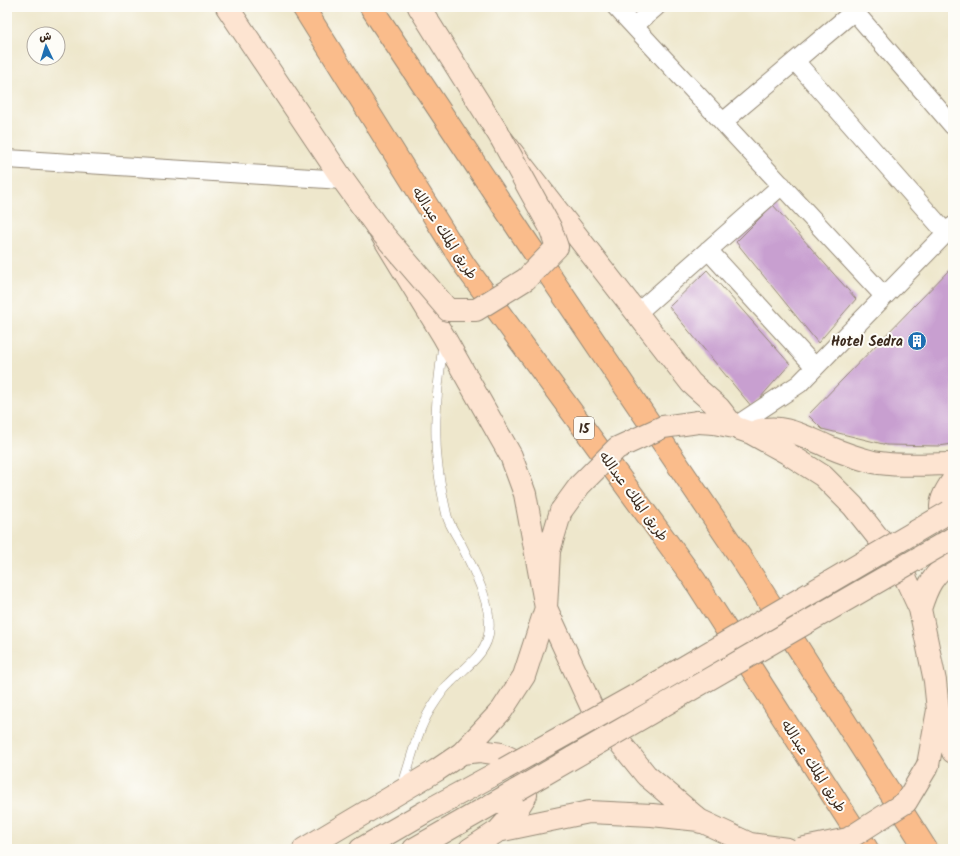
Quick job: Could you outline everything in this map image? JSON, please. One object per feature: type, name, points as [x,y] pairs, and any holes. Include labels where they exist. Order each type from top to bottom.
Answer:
[{"type":"highway","name":"طريق الملك عبدالله","points":[[303,7],[466,266],[694,578],[867,849]]},
{"type":"highway","points":[[371,7],[525,239],[743,561],[926,849]]},
{"type":"main road","points":[[228,7],[343,180],[377,227],[444,337],[511,456],[525,494],[546,608],[592,708],[646,775],[732,849]]},
{"type":"main road","points":[[377,227],[448,310],[476,310],[526,279],[557,247],[550,227],[501,138],[419,7]]},
{"type":"main road","points":[[501,138],[691,383],[742,430],[770,428],[791,431],[853,456],[874,462],[896,464],[953,464]]},
{"type":"main road","points":[[304,849],[399,793],[462,753],[502,710],[524,676],[546,608],[549,551],[561,512],[580,485],[617,448],[663,427],[698,422],[714,423],[742,430],[788,453],[822,476],[853,506],[899,564],[920,609],[935,681],[938,710],[953,752]]},
{"type":"main road","points":[[952,518],[943,519],[940,507],[945,492],[953,480]]},
{"type":"main road","points":[[361,849],[952,518]]},
{"type":"main road","points":[[414,849],[953,538]]},
{"type":"main road","points":[[920,609],[932,579],[943,567],[953,561]]},
{"type":"main road","points":[[800,849],[848,839],[906,802],[928,765],[938,710]]},
{"type":"main road","points":[[462,753],[480,751],[501,754],[516,761],[527,778],[526,795],[516,811],[498,831],[470,849]]},
{"type":"main road","points":[[498,831],[589,812],[652,815],[699,820],[750,844],[787,849]]},
{"type":"street","points":[[616,7],[884,296]]},
{"type":"street","points":[[634,26],[656,7]]},
{"type":"street","points":[[723,122],[856,9],[953,126]]},
{"type":"street","points":[[742,430],[799,384],[949,229],[795,61]]},
{"type":"street","points":[[7,159],[343,180]]},
{"type":"street","points":[[636,313],[782,185]]},
{"type":"street","points":[[708,250],[815,367]]},
{"type":"lane","points":[[399,793],[408,770],[414,746],[430,710],[449,683],[483,650],[488,637],[489,617],[483,596],[448,518],[438,472],[436,438],[439,377],[444,337]]},
{"type":"building","points":[[773,205],[856,299],[818,343],[736,242]]},
{"type":"building","name":"Hotel Sedra","points":[[953,266],[953,444],[939,446],[887,445],[822,429],[808,415]]},
{"type":"building","points":[[707,270],[790,364],[752,407],[669,307]]},
{"type":"place","name":"Hotel Sedra","points":[[917,341]]}]
